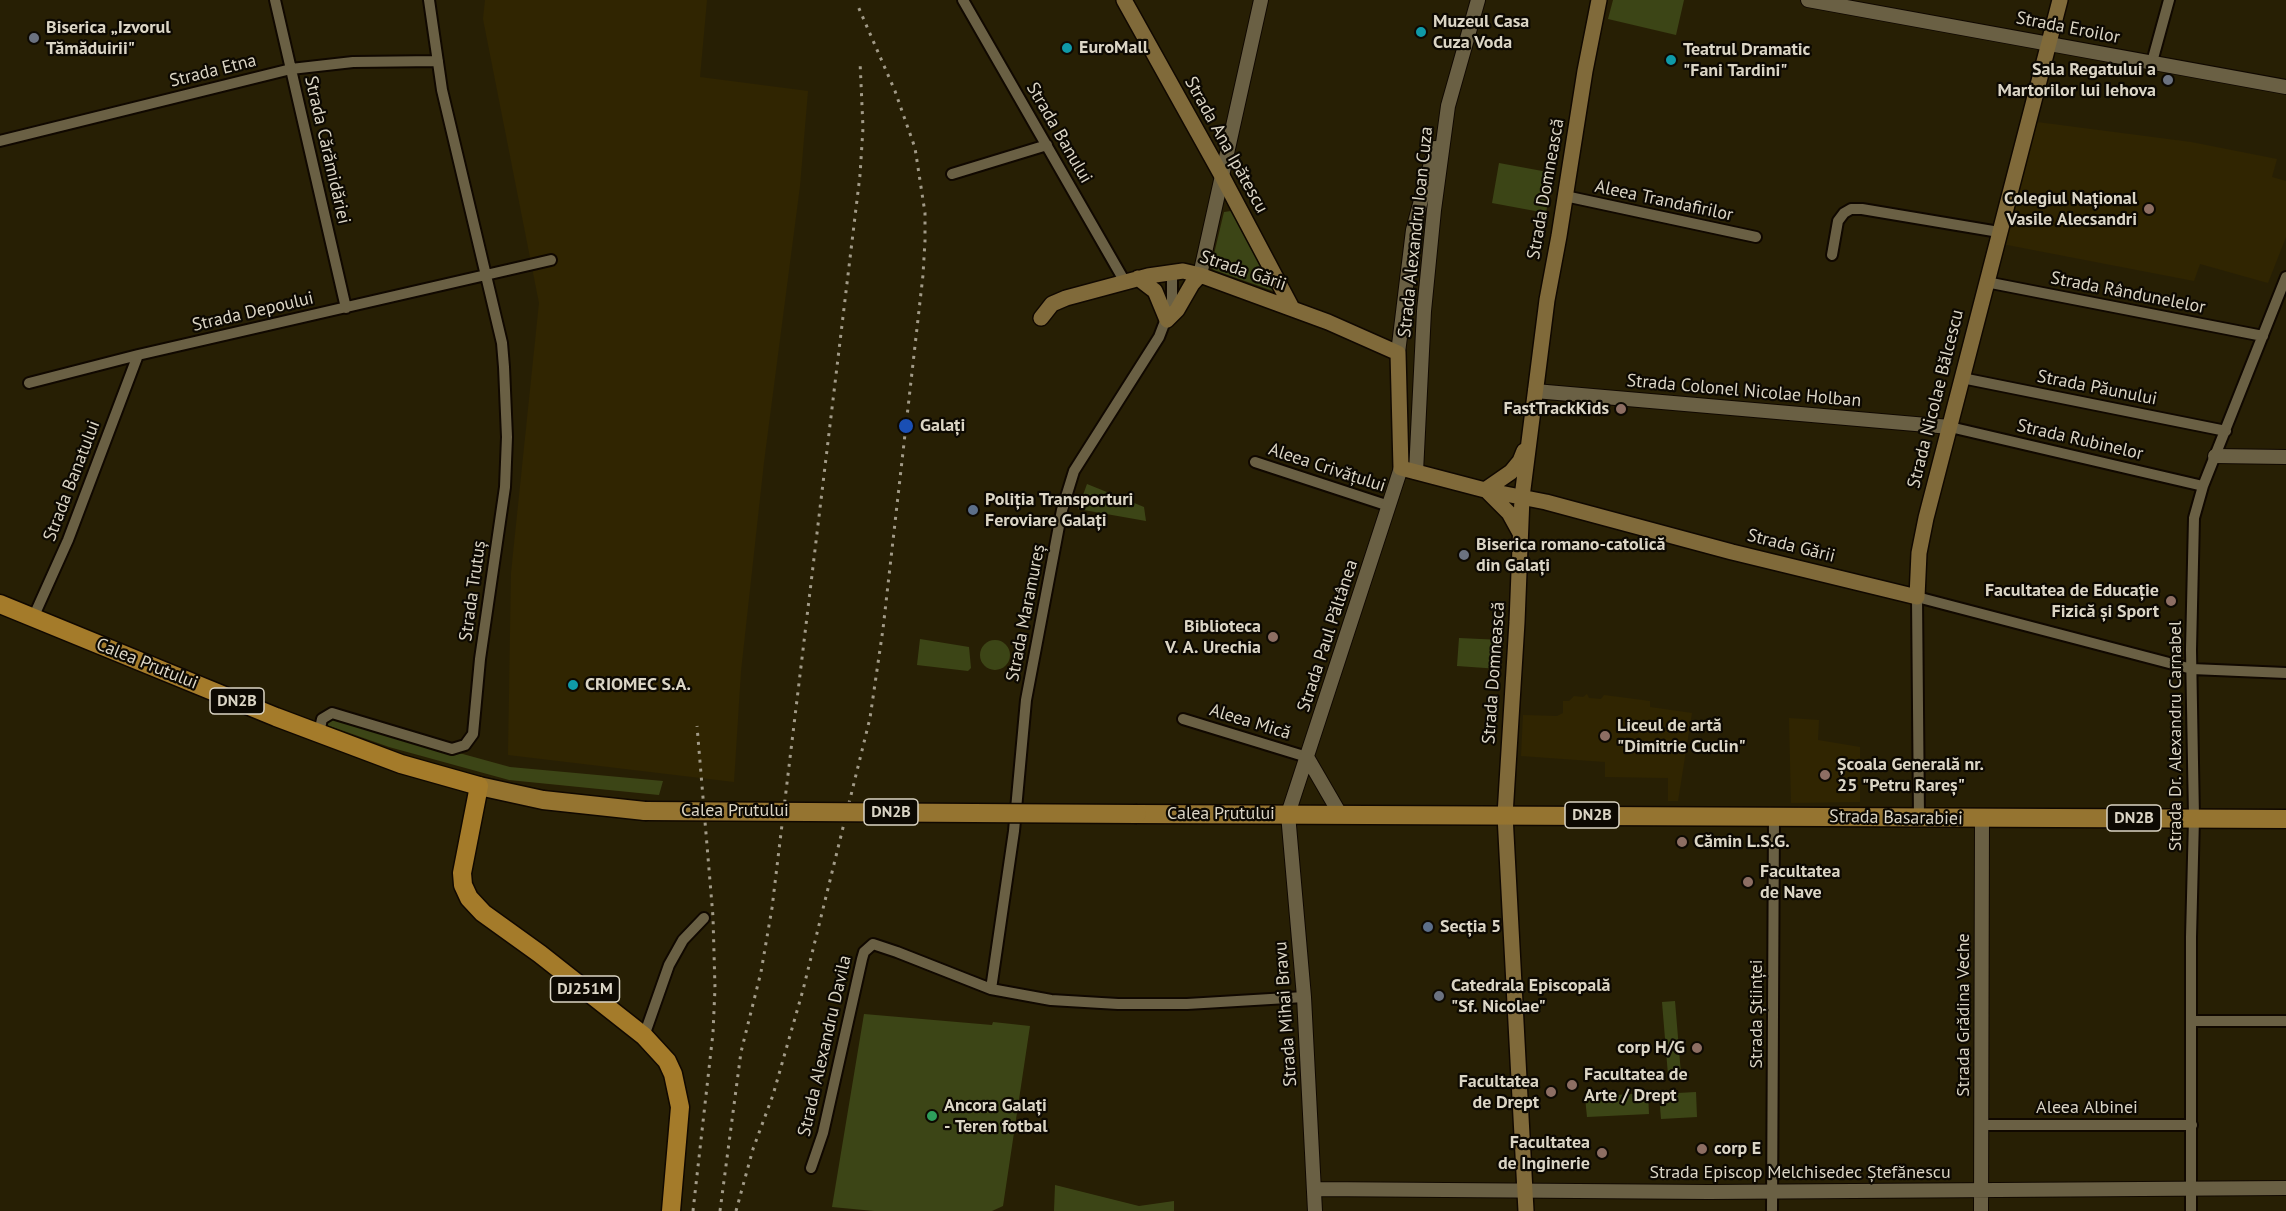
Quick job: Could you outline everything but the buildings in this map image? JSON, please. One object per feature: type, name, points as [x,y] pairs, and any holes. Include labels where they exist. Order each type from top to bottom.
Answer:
[{"type":"highway","name":"Calea Prutului","points":[[0,604],[319,733],[401,764],[479,786]]},
{"type":"highway","name":"DJ251M","points":[[479,786],[462,873],[463,885],[469,898],[483,913],[540,954],[644,1036],[667,1061],[674,1074],[678,1091],[680,1124],[671,1211]]},
{"type":"main road","name":"Strada Ana Ipătescu","points":[[1124,0],[1292,308]]},
{"type":"main road","name":"Strada Domnească","points":[[1526,1211],[1505,815],[1522,497],[1545,310],[1599,0]]},
{"type":"main road","name":"Strada Nicolae Bălcescu","points":[[1917,597],[1918,566],[1923,533],[2060,0]]},
{"type":"main road","name":"Strada Gării","points":[[1041,318],[1052,304],[1066,298],[1132,280],[1172,271],[1183,271],[1292,308],[1372,340],[1398,353]]},
{"type":"main road","points":[[1132,280],[1155,291],[1167,320],[1177,310],[1200,275]]},
{"type":"main road","points":[[1398,353],[1409,470]]},
{"type":"main road","points":[[1520,532],[1509,513],[1485,490],[1511,472],[1520,461],[1529,440]]},
{"type":"main road","name":"Strada Gării","points":[[1409,470],[1917,597]]},
{"type":"main road","name":"Calea Prutului","points":[[479,786],[543,800],[645,811],[1505,815]]},
{"type":"main road","name":"Strada Basarabiei","points":[[1505,815],[2286,819]]},
{"type":"street","name":"Strada Cărămidăriei","points":[[275,0],[346,308]]},
{"type":"street","points":[[429,0],[442,90],[485,276]]},
{"type":"street","name":"Strada Banului","points":[[963,0],[1047,145],[1132,280]]},
{"type":"street","points":[[1200,275],[1261,0]]},
{"type":"street","name":"Strada Alexandru Ioan Cuza","points":[[1409,470],[1434,210],[1448,106],[1478,0]]},
{"type":"street","name":"Strada Eroilor","points":[[1808,0],[2286,87]]},
{"type":"street","points":[[2152,62],[2169,0]]},
{"type":"street","name":"Strada Etna","points":[[0,141],[291,69],[353,62],[438,61]]},
{"type":"street","points":[[1398,353],[1413,230],[1448,106]]},
{"type":"street","points":[[952,174],[1047,145]]},
{"type":"street","name":"Aleea Trandafirilor","points":[[1565,196],[1756,237]]},
{"type":"street","points":[[1832,255],[1838,221],[1844,213],[1851,209],[1999,232]]},
{"type":"street","name":"Strada Depoului","points":[[29,383],[138,355],[551,260]]},
{"type":"street","name":"Strada Maramureș","points":[[992,989],[1014,831],[1026,700],[1068,485],[1087,448],[1159,337],[1172,303],[1172,271]]},
{"type":"street","name":"Strada Trutuș","points":[[319,733],[322,719],[332,713],[452,749],[465,745],[473,735],[480,659],[505,487],[507,437],[502,343],[485,276]]},
{"type":"street","name":"Strada Dr. Alexandru Carnabel","points":[[2191,1211],[2194,518],[2215,456],[2286,277]]},
{"type":"street","name":"Strada Rândunelelor","points":[[1986,282],[2263,336]]},
{"type":"street","name":"Strada Banatului","points":[[33,618],[68,540],[138,355]]},
{"type":"street","name":"Strada Păunului","points":[[1962,378],[2226,431]]},
{"type":"street","name":"Strada Colonel Nicolae Holban","points":[[1536,392],[1950,427]]},
{"type":"street","name":"Strada Rubinelor","points":[[1950,427],[2204,486]]},
{"type":"street","points":[[2215,456],[2286,456]]},
{"type":"street","name":"Aleea Crivățului","points":[[1255,462],[1389,506]]},
{"type":"street","name":"Strada Paul Păltânea","points":[[1288,814],[1389,506],[1409,470]]},
{"type":"street","name":"Strada Gării","points":[[1917,597],[2192,669],[2286,673]]},
{"type":"street","name":"Strada Nicolae Bălcescu","points":[[1917,597],[1919,818]]},
{"type":"street","name":"Aleea Mică","points":[[1183,720],[1307,757]]},
{"type":"street","points":[[1307,757],[1340,814]]},
{"type":"street","name":"Strada Mihai Bravu","points":[[1288,814],[1304,997],[1315,1211]]},
{"type":"street","name":"Strada Științei","points":[[1772,1211],[1774,816]]},
{"type":"street","name":"Strada Grădina Veche","points":[[1981,1211],[1982,818]]},
{"type":"street","points":[[644,1036],[669,965],[683,940],[704,918]]},
{"type":"street","name":"Strada Alexandru Davila","points":[[811,1168],[823,1134],[861,959],[867,948],[873,944],[992,989],[1051,1000],[1118,1004],[1187,1004],[1304,997]]},
{"type":"street","points":[[2192,1021],[2286,1021]]},
{"type":"street","name":"Aleea Albinei","points":[[1982,1125],[2192,1125]]},
{"type":"street","name":"Strada Episcop Melchisedec Ștefănescu","points":[[1314,1189],[1772,1191],[2286,1188]]},
{"type":"shaded area","points":[[485,0],[707,0],[700,77],[808,91],[800,186],[764,462],[741,671],[734,782],[508,755],[511,573],[539,303],[483,19]]},
{"type":"shaded area","name":"Colegiul Național Vasile Alecsandri","points":[[2037,122],[2191,142],[2277,159],[2272,177],[2286,181],[2286,237],[2268,283],[2200,264],[2194,281],[2002,244]]},
{"type":"shaded area","name":"Liceul de artă \"Dimitrie Cuclin\"","points":[[1587,694],[1589,698],[1601,699],[1604,695],[1650,701],[1650,707],[1692,713],[1678,801],[1668,801],[1668,778],[1605,777],[1605,762],[1521,756],[1523,715],[1557,716],[1563,713],[1563,701]]},
{"type":"shaded area","name":"Școala Generală nr. 25 \"Petru Rareș\"","points":[[1789,718],[1819,720],[1818,740],[1860,747],[1860,802],[1791,803]]},
{"type":"green space","points":[[1613,0],[1684,0],[1676,35],[1608,19]]},
{"type":"green space","points":[[1499,163],[1553,173],[1546,213],[1492,203]]},
{"type":"green space","points":[[1231,211],[1274,288],[1273,291],[1211,267],[1224,212]]},
{"type":"green space","points":[[1087,484],[1144,507],[1146,521],[1078,509]]},
{"type":"green space","points":[[1459,638],[1502,640],[1500,669],[1457,666]]},
{"type":"green space","points":[[920,639],[969,647],[971,668],[968,671],[917,665]]},
{"type":"green space","points":[[995,640],[1006,644],[1010,655],[1006,666],[995,670],[984,666],[980,655],[984,644]]},
{"type":"green space","points":[[332,718],[510,767],[663,781],[659,795],[509,780],[389,747],[327,725]]},
{"type":"green space","points":[[1675,1001],[1681,1074],[1668,1075],[1662,1002]]},
{"type":"green space","name":"Ancora Galați - Teren fotbal","points":[[864,1014],[1030,1026],[1003,1206],[992,1211],[874,1211],[832,1207]]},
{"type":"green space","points":[[1696,1092],[1697,1117],[1661,1119],[1659,1094]]},
{"type":"green space","points":[[1648,1093],[1649,1114],[1587,1117],[1585,1097]]},
{"type":"green space","points":[[1055,1185],[1139,1206],[1174,1201],[1174,1211],[1054,1211]]},
{"type":"railway","points":[[736,1211],[803,990],[870,718],[883,629],[923,275],[925,213],[915,148],[895,91],[857,4]]},
{"type":"railway","points":[[720,1211],[741,1052],[761,972],[772,908],[860,175],[863,128],[860,61]]},
{"type":"railway","points":[[693,1211],[713,1033],[715,988],[713,917],[697,726]]},
{"type":"place","name":"Muzeul Casa Cuza Voda","points":[[1421,32]]},
{"type":"place","name":"Biserica „Izvorul Tămăduirii\"","points":[[34,38]]},
{"type":"place","name":"EuroMall","points":[[1067,48]]},
{"type":"place","name":"Teatrul Dramatic \"Fani Tardini\"","points":[[1671,60]]},
{"type":"place","name":"Sala Regatului a Martorilor lui Iehova","points":[[2168,80]]},
{"type":"place","name":"Colegiul Național Vasile Alecsandri","points":[[2149,209]]},
{"type":"place","name":"FastTrackKids","points":[[1621,409]]},
{"type":"place","name":"Galați","points":[[906,426]]},
{"type":"place","name":"Poliția Transporturi Feroviare Galați","points":[[973,510]]},
{"type":"place","name":"Biserica romano-catolică din Galați","points":[[1464,555]]},
{"type":"place","name":"Facultatea de Educație Fizică și Sport","points":[[2171,601]]},
{"type":"place","name":"Biblioteca V. A. Urechia","points":[[1273,637]]},
{"type":"place","name":"CRIOMEC S.A.","points":[[573,685]]},
{"type":"place","name":"Liceul de artă \"Dimitrie Cuclin\"","points":[[1605,736]]},
{"type":"place","name":"Școala Generală nr. 25 \"Petru Rareș\"","points":[[1825,775]]},
{"type":"place","name":"Cămin L.S.G.","points":[[1682,842]]},
{"type":"place","name":"Facultatea de Nave","points":[[1748,882]]},
{"type":"place","name":"Secția 5","points":[[1428,927]]},
{"type":"place","name":"Catedrala Episcopală \"Sf. Nicolae\"","points":[[1439,996]]},
{"type":"place","name":"corp H/G","points":[[1697,1048]]},
{"type":"place","name":"Facultatea de Arte / Drept","points":[[1572,1085]]},
{"type":"place","name":"Facultatea de Drept","points":[[1551,1092]]},
{"type":"place","name":"Ancora Galați - Teren fotbal","points":[[932,1116]]},
{"type":"place","name":"corp E","points":[[1702,1149]]},
{"type":"place","name":"Facultatea de Inginerie","points":[[1602,1153]]}]
